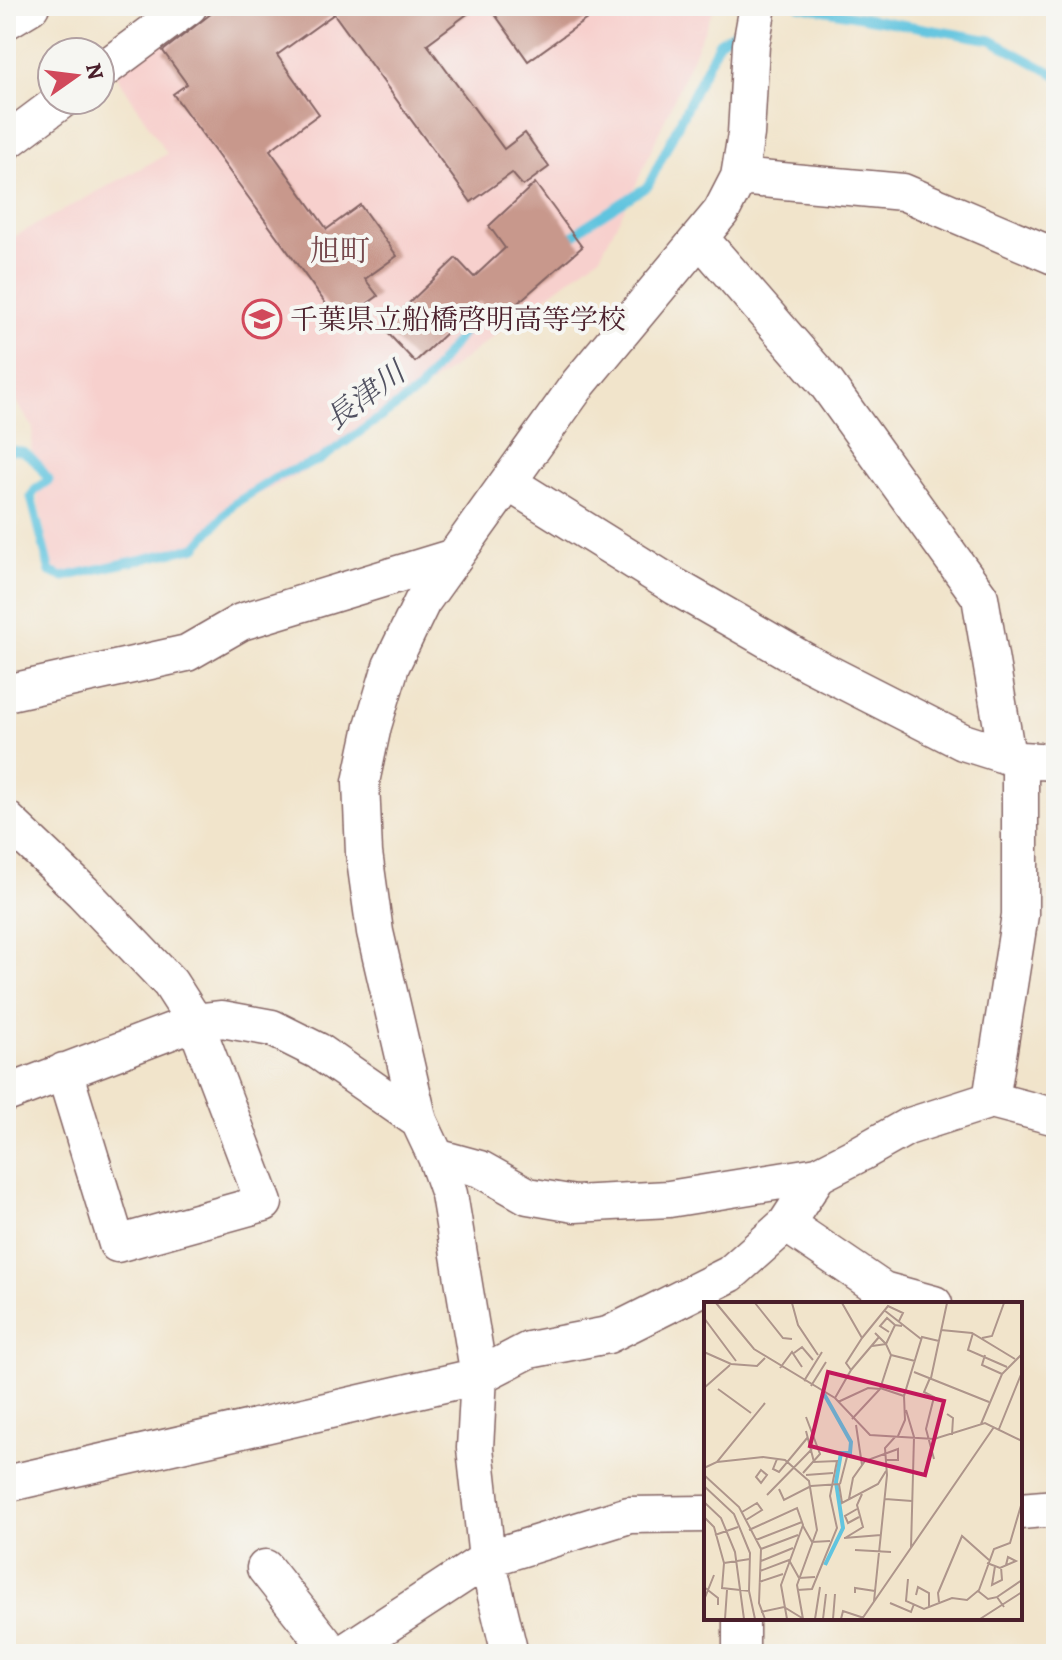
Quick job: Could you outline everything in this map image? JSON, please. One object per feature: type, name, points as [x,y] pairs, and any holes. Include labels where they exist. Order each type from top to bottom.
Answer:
[{"type":"street","points":[[6,21],[31,6]]},
{"type":"street","points":[[116,60],[189,6]]},
{"type":"street","points":[[510,1654],[487,1559],[475,1448],[479,1376],[449,1194],[419,1121],[375,932],[364,853],[361,782],[373,726],[391,666],[422,602],[579,383],[721,212],[739,177],[746,134],[751,45],[758,6]]},
{"type":"street","points":[[6,142],[41,116]]},
{"type":"street","points":[[739,177],[903,192],[1056,257]]},
{"type":"street","points":[[700,238],[826,383],[980,597],[1013,758],[1020,915],[991,1100]]},
{"type":"street","points":[[509,483],[676,587],[808,663],[963,742],[1013,758],[1056,762]]},
{"type":"street","points":[[6,693],[187,653],[241,622],[454,557]]},
{"type":"street","points":[[6,819],[83,892],[170,983],[195,1022],[264,1203],[117,1244],[64,1071]]},
{"type":"street","points":[[6,1094],[195,1022],[222,1019],[272,1028],[318,1051],[419,1121]]},
{"type":"street","points":[[436,1157],[480,1169],[528,1196],[575,1204],[669,1199],[818,1175],[907,1127],[991,1100],[1056,1117]]},
{"type":"street","points":[[6,1484],[479,1376],[529,1350],[608,1335],[730,1274],[786,1224],[818,1175]]},
{"type":"street","points":[[786,1224],[883,1290],[927,1302]]},
{"type":"street","points":[[1022,1511],[1056,1508]]},
{"type":"street","points":[[342,1654],[487,1559],[629,1515],[704,1514]]},
{"type":"street","points":[[265,1568],[333,1654]]},
{"type":"street","points":[[741,1620],[741,1654]]},
{"type":"shaded area","name":"千葉県立船橋啓明高等学校","points":[[204,6],[715,6],[631,196],[600,256],[378,424],[302,473],[233,507],[192,554],[180,547],[64,573],[53,569],[38,501],[38,493],[51,480],[31,450],[33,427],[11,395],[6,382],[6,241],[167,154],[116,70]]},
{"type":"building","points":[[221,6],[478,6],[427,44],[504,149],[525,133],[549,167],[523,186],[512,173],[471,202],[334,14],[277,55],[319,114],[270,150],[327,229],[360,205],[397,256],[365,279],[378,296],[340,323],[173,94],[187,84],[163,51]]},
{"type":"building","points":[[489,6],[605,6],[528,61]]},
{"type":"building","points":[[535,183],[582,247],[497,321],[479,302],[415,362],[383,328],[456,258],[474,277],[505,248],[489,226]]},
{"type":"waterway","name":"長津川","points":[[799,6],[991,40],[1056,75]]},
{"type":"waterway","name":"長津川","points":[[566,242],[585,226],[648,186],[719,42],[744,26]]},
{"type":"waterway","name":"長津川","points":[[6,451],[26,454],[49,480],[31,497],[50,572],[63,577],[196,547],[234,504],[278,476],[320,460],[419,390],[472,320],[494,302]]},
{"type":"place","name":"千葉県立船橋啓明高等学校","points":[[262,319]]},
{"type":"district","name":"旭町","points":[[340,251]]}]
